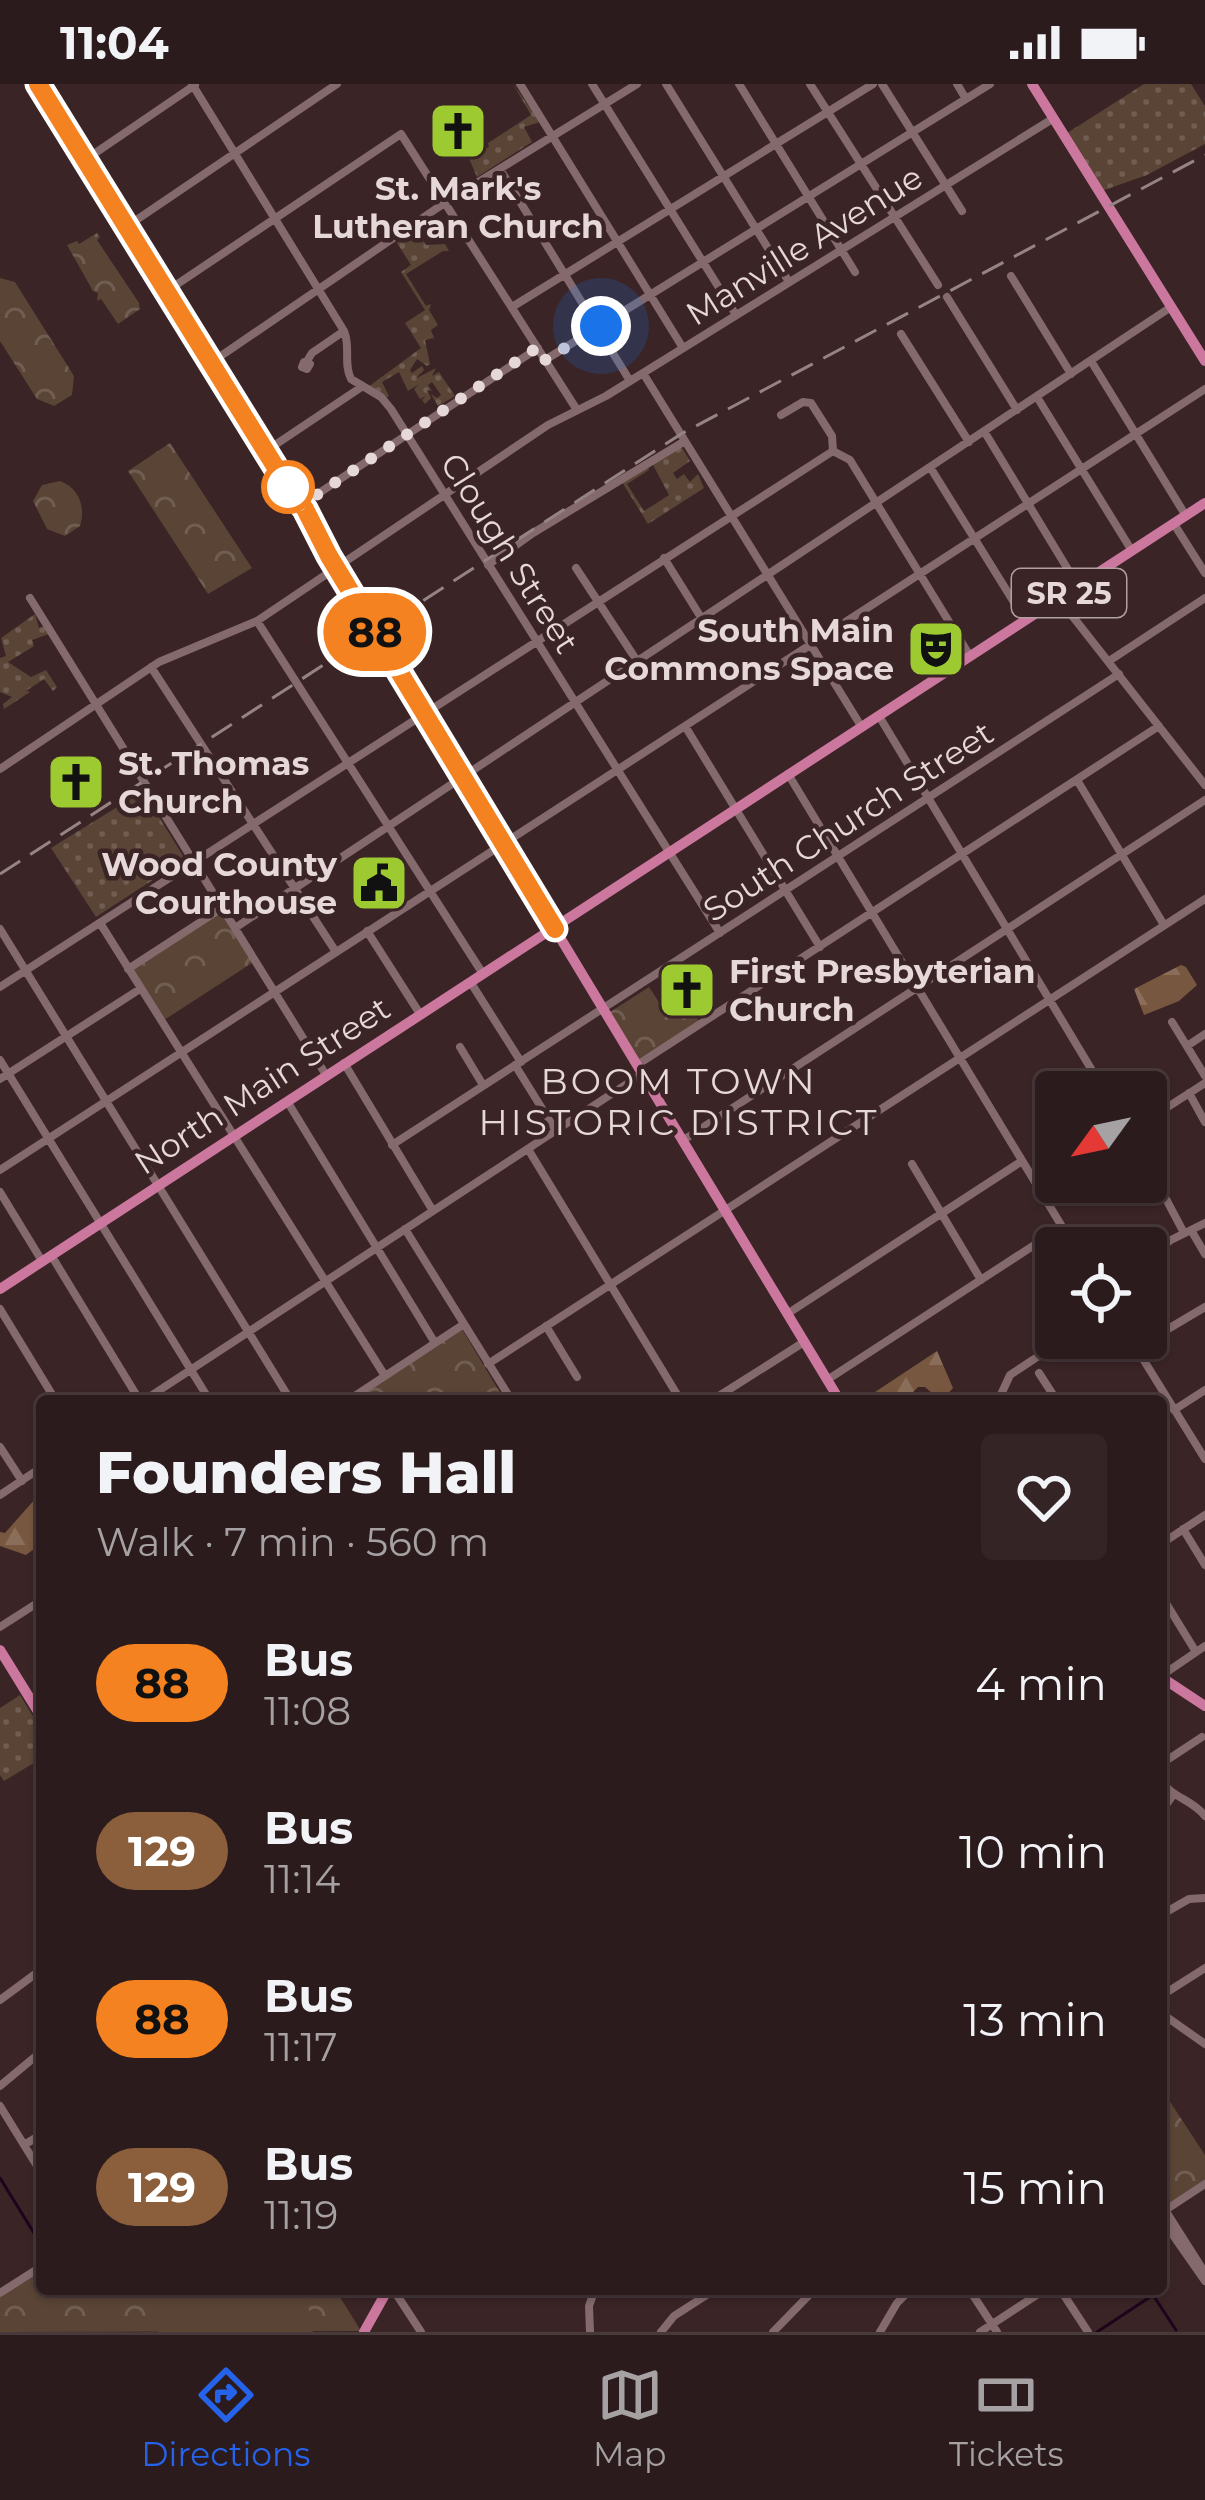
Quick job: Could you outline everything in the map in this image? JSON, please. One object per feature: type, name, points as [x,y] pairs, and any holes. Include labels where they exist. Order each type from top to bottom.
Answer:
[{"type":"main road","points":[[38,84],[300,506],[300,514],[318,536],[836,1395]]},
{"type":"main road","points":[[1032,84],[1205,361]]},
{"type":"main road","name":"SR 25","points":[[555,929],[1205,503]]},
{"type":"main road","name":"North Main Street","points":[[0,1288],[555,929]]},
{"type":"main road","points":[[0,1650],[36,1696]]},
{"type":"main road","points":[[1167,1680],[1205,1706]]},
{"type":"main road","points":[[364,2332],[386,2295]]},
{"type":"street","points":[[126,227],[337,84]]},
{"type":"street","points":[[520,84],[683,348]]},
{"type":"street","points":[[592,84],[736,315]]},
{"type":"street","points":[[212,362],[446,202],[637,84]]},
{"type":"street","points":[[666,84],[789,282]]},
{"type":"street","points":[[739,84],[855,272]]},
{"type":"street","points":[[810,84],[938,285]]},
{"type":"street","points":[[512,307],[873,84]]},
{"type":"street","points":[[882,84],[962,211]]},
{"type":"street","points":[[957,84],[966,99]]},
{"type":"street","points":[[545,360],[990,84]]},
{"type":"street","points":[[85,160],[194,85],[344,331],[349,346],[347,370],[360,388],[266,451]]},
{"type":"street","name":"Manville Avenue","points":[[0,769],[151,667],[257,621],[577,410],[1054,118]]},
{"type":"street","points":[[167,291],[401,134],[577,410]]},
{"type":"street","points":[[500,169],[630,381]]},
{"type":"street","points":[[1011,276],[1071,374]]},
{"type":"street","points":[[947,297],[1017,410]]},
{"type":"street","points":[[235,928],[1172,308]]},
{"type":"street","points":[[307,362],[312,353],[344,331]]},
{"type":"street","points":[[901,334],[969,442]]},
{"type":"street","points":[[300,506],[538,347]]},
{"type":"street","points":[[1091,361],[1136,434],[1205,573]]},
{"type":"street","points":[[643,373],[861,726]]},
{"type":"street","name":"Clough Street","points":[[360,388],[381,397],[407,434],[720,933]]},
{"type":"street","points":[[0,1170],[1205,389]]},
{"type":"street","points":[[1037,397],[1132,551]]},
{"type":"street","points":[[781,415],[802,402],[811,403],[832,436],[833,451]]},
{"type":"street","points":[[984,431],[1078,586]]},
{"type":"street","points":[[488,565],[533,532],[685,441]]},
{"type":"street","points":[[0,987],[833,451],[845,455],[877,502],[970,656]]},
{"type":"street","points":[[930,467],[1025,620]]},
{"type":"street","points":[[664,558],[702,619]]},
{"type":"street","points":[[576,568],[637,661]]},
{"type":"street","points":[[30,598],[326,1075]]},
{"type":"street","points":[[1109,661],[1205,598]]},
{"type":"street","points":[[1059,599],[1205,785]]},
{"type":"street","points":[[257,621],[484,975]]},
{"type":"street","points":[[151,667],[336,952]]},
{"type":"street","name":"South Church Street","points":[[392,1145],[1119,674]]},
{"type":"street","points":[[878,715],[1092,1071]]},
{"type":"street","points":[[685,726],[820,947]]},
{"type":"street","points":[[151,1395],[556,1131],[820,947],[1159,726]]},
{"type":"street","points":[[788,774],[1062,1227]]},
{"type":"street","points":[[1077,780],[1164,925]]},
{"type":"street","points":[[682,1141],[1205,800]]},
{"type":"street","points":[[488,1364],[1205,898]]},
{"type":"street","points":[[128,969],[222,908]]},
{"type":"street","points":[[100,923],[385,1376]]},
{"type":"street","points":[[0,929],[288,1395]]},
{"type":"street","points":[[367,932],[420,1014]]},
{"type":"street","points":[[471,983],[556,1131]]},
{"type":"street","points":[[4,1076],[140,989]]},
{"type":"street","points":[[1167,1108],[1205,1080],[1172,1022]]},
{"type":"street","points":[[1186,1046],[1205,1034]]},
{"type":"street","points":[[460,1047],[483,1085]]},
{"type":"street","points":[[0,1060],[4,1076],[206,1395]]},
{"type":"street","points":[[344,1063],[433,1211]]},
{"type":"street","points":[[1189,1094],[1205,1122]]},
{"type":"street","points":[[286,1101],[435,1343]]},
{"type":"street","points":[[528,1149],[677,1395]]},
{"type":"street","points":[[787,1314],[1022,1161]]},
{"type":"street","points":[[912,1164],[982,1280]]},
{"type":"street","points":[[0,1192],[138,1395]]},
{"type":"street","points":[[1167,1197],[1205,1253]]},
{"type":"street","points":[[1167,1246],[1205,1223]]},
{"type":"street","points":[[405,1229],[508,1395]]},
{"type":"street","points":[[827,1380],[1035,1245]]},
{"type":"street","points":[[1167,1330],[1205,1307]]},
{"type":"street","points":[[0,1309],[52,1395]]},
{"type":"street","points":[[356,1395],[464,1324]]},
{"type":"street","points":[[546,1326],[578,1377]]},
{"type":"street","points":[[720,1395],[803,1342]]},
{"type":"street","points":[[1000,1395],[1005,1381],[1035,1359]]},
{"type":"street","points":[[1039,1359],[1039,1372]]},
{"type":"street","points":[[1143,1359],[1165,1395]]},
{"type":"street","points":[[1026,1365],[1039,1372],[1053,1395]]},
{"type":"street","points":[[1174,1410],[1205,1390]]},
{"type":"street","points":[[1167,1399],[1205,1459]]},
{"type":"street","points":[[0,1447],[22,1481]]},
{"type":"street","points":[[0,1495],[36,1471]]},
{"type":"street","points":[[1167,1540],[1205,1515]]},
{"type":"street","points":[[1183,1529],[1205,1565]]},
{"type":"street","points":[[1167,1603],[1201,1649],[1167,1672]]},
{"type":"street","points":[[0,1627],[36,1604]]},
{"type":"street","points":[[1167,1760],[1204,1736]]},
{"type":"street","points":[[1167,1788],[1205,1816]]},
{"type":"street","points":[[1167,1804],[1173,1795]]},
{"type":"street","points":[[1167,1912],[1189,1899],[1205,1898]]},
{"type":"street","points":[[1167,1992],[1205,1968]]},
{"type":"street","points":[[0,2000],[36,1974]]},
{"type":"street","points":[[1167,2017],[1205,2044]]},
{"type":"street","points":[[0,2086],[36,2055]]},
{"type":"street","points":[[0,2106],[36,2164]]},
{"type":"street","points":[[24,2145],[36,2138]]},
{"type":"street","points":[[1167,2211],[1205,2184]]},
{"type":"street","points":[[1167,2221],[1201,2272]]},
{"type":"street","points":[[0,2293],[36,2270]]},
{"type":"street","points":[[394,2295],[421,2332]]},
{"type":"street","points":[[590,2332],[593,2295]]},
{"type":"street","points":[[661,2332],[674,2316],[707,2295]]},
{"type":"street","points":[[773,2332],[809,2295]]},
{"type":"street","points":[[880,2332],[907,2295]]},
{"type":"street","points":[[973,2295],[994,2328]]},
{"type":"street","points":[[980,2332],[994,2328],[1038,2295]]},
{"type":"street","points":[[1064,2295],[1088,2332]]},
{"type":"green space","points":[[513,84],[540,122],[524,127],[532,142],[477,177],[468,156],[489,147],[488,143],[531,115]]},
{"type":"green space","points":[[1144,84],[1191,84],[1205,106],[1205,144],[1147,175],[1099,192],[1064,135]]},
{"type":"green space","points":[[417,229],[426,245],[445,244],[449,251],[406,274],[426,306],[431,304],[429,310],[438,325],[431,330],[434,338],[425,340],[430,364],[417,359],[410,370],[422,366],[424,370],[415,379],[436,368],[432,376],[439,372],[455,396],[438,406],[431,394],[441,395],[432,382],[428,385],[432,391],[427,390],[431,398],[425,404],[426,396],[420,399],[414,389],[419,384],[408,391],[399,372],[382,382],[386,398],[368,387],[421,348],[405,323],[425,310],[401,272],[411,265],[397,243]]},
{"type":"green space","points":[[97,233],[97,240],[139,303],[140,309],[118,324],[101,299],[97,301],[98,293],[67,245]]},
{"type":"green space","points":[[0,278],[15,282],[74,376],[72,395],[54,406],[37,399],[0,341]]},
{"type":"green space","points":[[170,443],[252,568],[208,594],[128,471]]},
{"type":"green space","points":[[681,446],[690,461],[673,473],[677,479],[684,474],[690,482],[698,474],[704,488],[648,524],[622,482],[648,466],[649,470],[627,484],[644,511],[669,495],[652,463]]},
{"type":"green space","points":[[60,481],[76,493],[82,512],[80,526],[65,536],[47,529],[33,501],[42,485]]},
{"type":"green space","points":[[35,614],[39,628],[44,626],[49,634],[32,640],[34,646],[8,662],[31,677],[46,670],[57,687],[53,691],[44,679],[4,709],[3,704],[12,697],[0,692],[0,658],[6,656],[1,638]]},
{"type":"green space","points":[[143,791],[185,859],[96,917],[51,848]]},
{"type":"green space","points":[[222,908],[255,961],[161,1022],[127,969]]},
{"type":"green space","points":[[1181,965],[1197,985],[1179,1001],[1144,1015],[1134,989]]},
{"type":"green space","points":[[649,987],[666,1013],[686,1001],[699,1021],[639,1059],[610,1012]]},
{"type":"green space","points":[[462,1329],[501,1395],[361,1395]]},
{"type":"green space","points":[[937,1351],[953,1388],[947,1395],[918,1387],[910,1395],[871,1395]]},
{"type":"green space","points":[[36,1498],[36,1548],[26,1555],[0,1546],[0,1532],[5,1533]]},
{"type":"green space","points":[[20,1695],[36,1721],[36,1762],[4,1781],[0,1775],[0,1708]]},
{"type":"green space","points":[[1167,2097],[1205,2155],[1205,2184],[1167,2209]]},
{"type":"green space","points":[[36,2270],[36,2295],[339,2295],[361,2331],[0,2332],[0,2293]]},
{"type":"green space","points":[[157,2295],[306,2295],[313,2332],[158,2332]]},
{"type":"waterway","points":[[0,2178],[36,2236]]},
{"type":"waterway","points":[[1097,2332],[1153,2295],[1176,2330]]},
{"type":"railway","points":[[0,874],[681,434],[1205,155]]},
{"type":"bus line","name":"88","points":[[38,84],[305,509],[555,929]]},
{"type":"place","name":"St. Mark's Lutheran Church","points":[[458,131]]},
{"type":"place","name":"South Main Commons Space","points":[[936,649]]},
{"type":"place","name":"St. Thomas Church","points":[[76,782]]},
{"type":"place","name":"Wood County Courthouse","points":[[379,883]]},
{"type":"place","name":"First Presbyterian Church","points":[[687,990]]},
{"type":"district","name":"BOOM TOWN HISTORIC DISTRICT","points":[[679,1102]]},
{"type":"route","points":[[288,487],[300,506],[538,347],[545,360],[601,326]]}]
